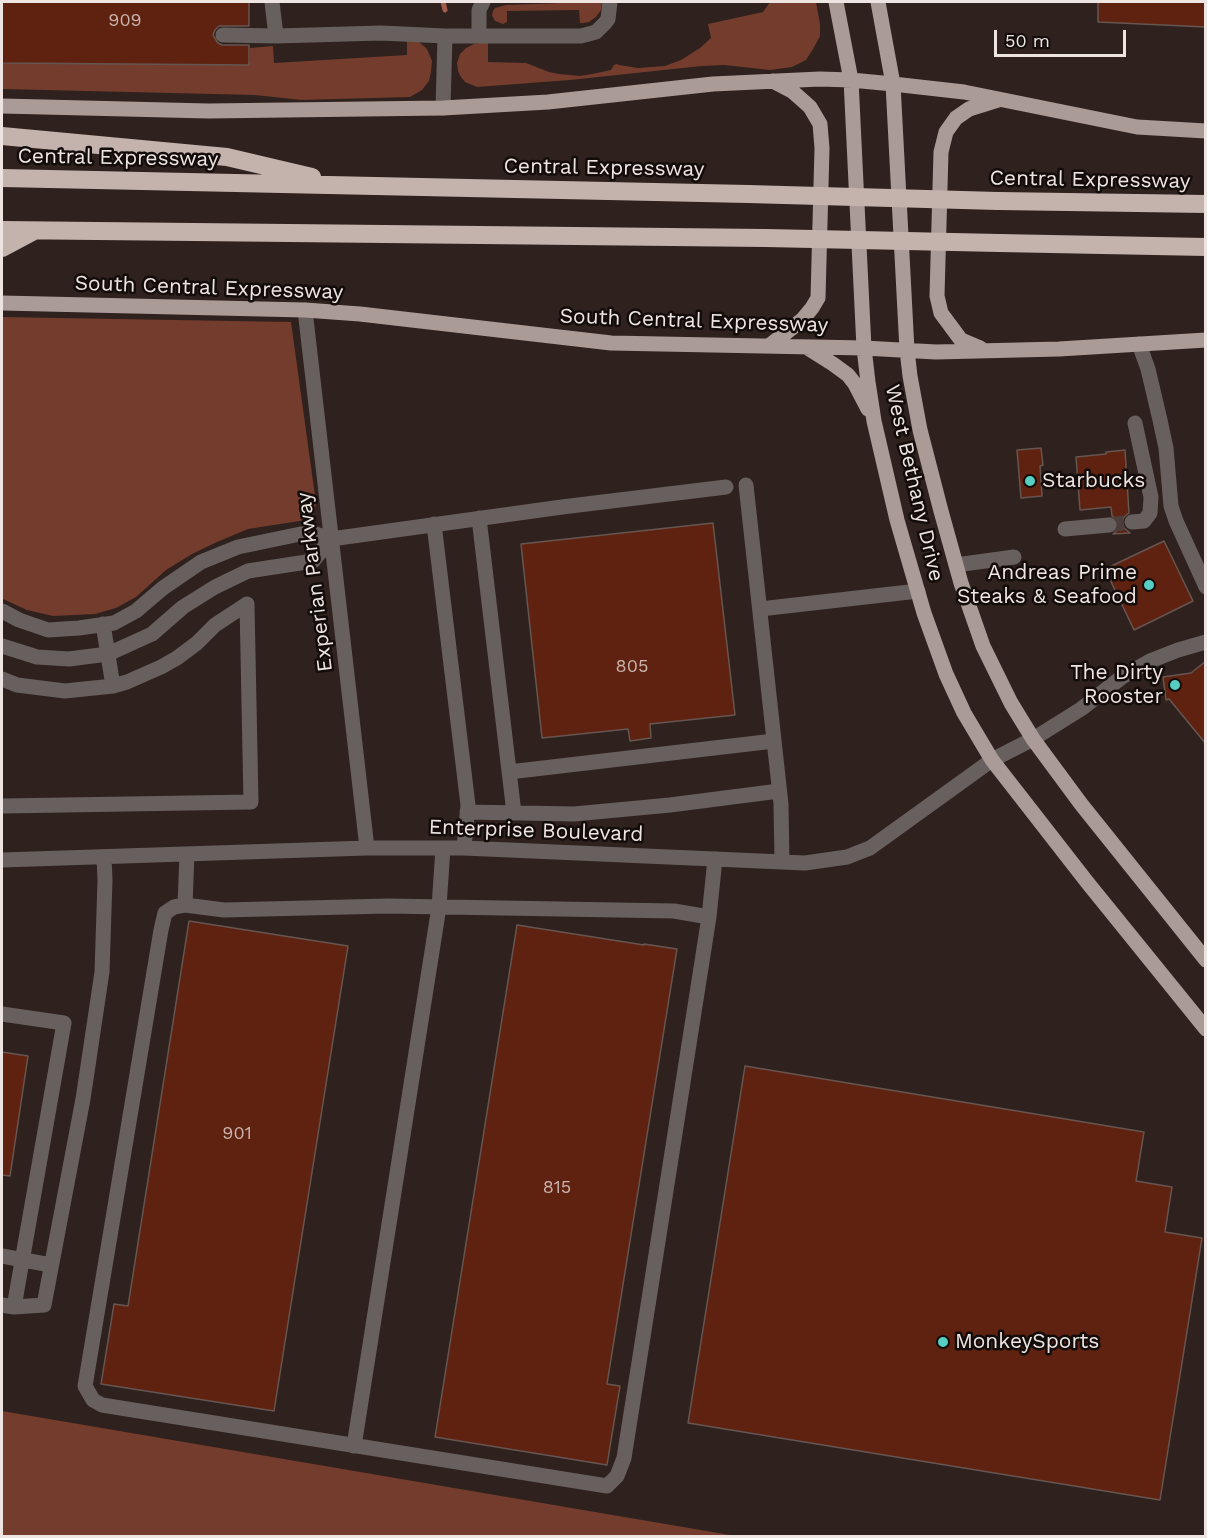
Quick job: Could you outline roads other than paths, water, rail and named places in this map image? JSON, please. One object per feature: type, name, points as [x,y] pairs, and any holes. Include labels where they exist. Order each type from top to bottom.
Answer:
[{"type":"highway","points":[[2,135],[226,157],[349,186]]},
{"type":"highway","name":"Central Expressway","points":[[2,178],[1206,204]]},
{"type":"highway","points":[[2,230],[766,238],[1206,247]]},
{"type":"highway","points":[[2,248],[33,231]]},
{"type":"main road","name":"West Bethany Drive","points":[[836,2],[851,80],[864,348],[874,421],[897,520],[924,614],[946,674],[964,713],[992,760],[1206,1029]]},
{"type":"main road","name":"West Bethany Drive","points":[[878,2],[893,84],[910,376],[920,430],[941,512],[983,646],[1011,703],[1033,739],[1081,804],[1206,960]]},
{"type":"main road","points":[[769,346],[802,320],[818,298],[822,148],[820,124],[810,107],[792,91],[772,80]]},
{"type":"main road","points":[[2,106],[208,111],[443,108],[548,102],[713,84],[772,80],[851,80],[964,92],[1137,126],[1206,131]]},
{"type":"main road","points":[[986,351],[961,340],[941,313],[937,296],[941,152],[946,132],[956,118],[969,109],[1001,99]]},
{"type":"main road","name":"South Central Expressway","points":[[2,303],[305,310],[415,319],[611,343],[864,348],[936,352],[1206,340]]},
{"type":"main road","points":[[806,347],[848,375],[874,421]]},
{"type":"street","points":[[272,2],[276,36]]},
{"type":"street","points":[[478,36],[479,10],[483,2]]},
{"type":"street","points":[[223,35],[381,33],[446,36],[581,36],[596,32],[608,19],[610,2]]},
{"type":"street","points":[[443,108],[446,36]]},
{"type":"street","name":"Experian Parkway","points":[[305,310],[367,848]]},
{"type":"street","points":[[1139,344],[1161,420],[1171,506],[1206,587]]},
{"type":"street","points":[[1132,522],[1144,521],[1150,513],[1151,497],[1135,423]]},
{"type":"street","points":[[746,484],[779,791],[782,862]]},
{"type":"street","points":[[2,611],[19,620],[48,630],[114,623],[135,611],[162,588],[201,562],[238,547],[310,532],[331,539],[726,487]]},
{"type":"street","points":[[478,518],[514,813]]},
{"type":"street","points":[[434,525],[467,812],[464,848]]},
{"type":"street","points":[[1065,529],[1109,525]]},
{"type":"street","points":[[2,646],[37,657],[69,659],[108,654],[152,634],[183,607],[215,587],[248,571],[313,561],[331,539]]},
{"type":"street","points":[[220,554],[231,580]]},
{"type":"street","points":[[956,565],[1014,557]]},
{"type":"street","points":[[760,609],[918,591]]},
{"type":"street","points":[[2,679],[17,685],[65,691],[113,686],[169,663],[197,643],[215,625],[247,604],[251,802],[2,806]]},
{"type":"street","points":[[104,624],[113,686]]},
{"type":"street","name":"Enterprise Boulevard","points":[[2,860],[367,848],[464,848],[805,863],[847,857],[870,848],[992,760],[1033,739],[1081,709],[1122,677],[1150,661],[1206,642]]},
{"type":"street","points":[[509,772],[774,741]]},
{"type":"street","points":[[467,812],[574,814],[779,791]]},
{"type":"street","points":[[354,1446],[439,907],[443,848]]},
{"type":"street","points":[[185,905],[187,854]]},
{"type":"street","points":[[2,1014],[64,1023],[23,1259],[8,1306],[44,1305],[82,1099],[102,972],[104,857]]},
{"type":"street","points":[[709,917],[675,911],[388,906],[224,910],[185,905],[174,907],[165,913],[85,1386],[93,1400],[102,1406],[607,1486],[617,1476],[624,1458],[709,917],[715,859]]},
{"type":"street","points":[[2,1256],[51,1265]]},
{"type":"waterway","points":[[443,2],[445,10]]},
{"type":"tunnel","points":[[1109,525],[1132,522]]},
{"type":"place","name":"Starbucks","points":[[1030,481]]},
{"type":"place","name":"Andreas Prime Steaks & Seafood","points":[[1149,585]]},
{"type":"place","name":"The Dirty Rooster","points":[[1175,685]]},
{"type":"place","name":"MonkeySports","points":[[943,1342]]}]
